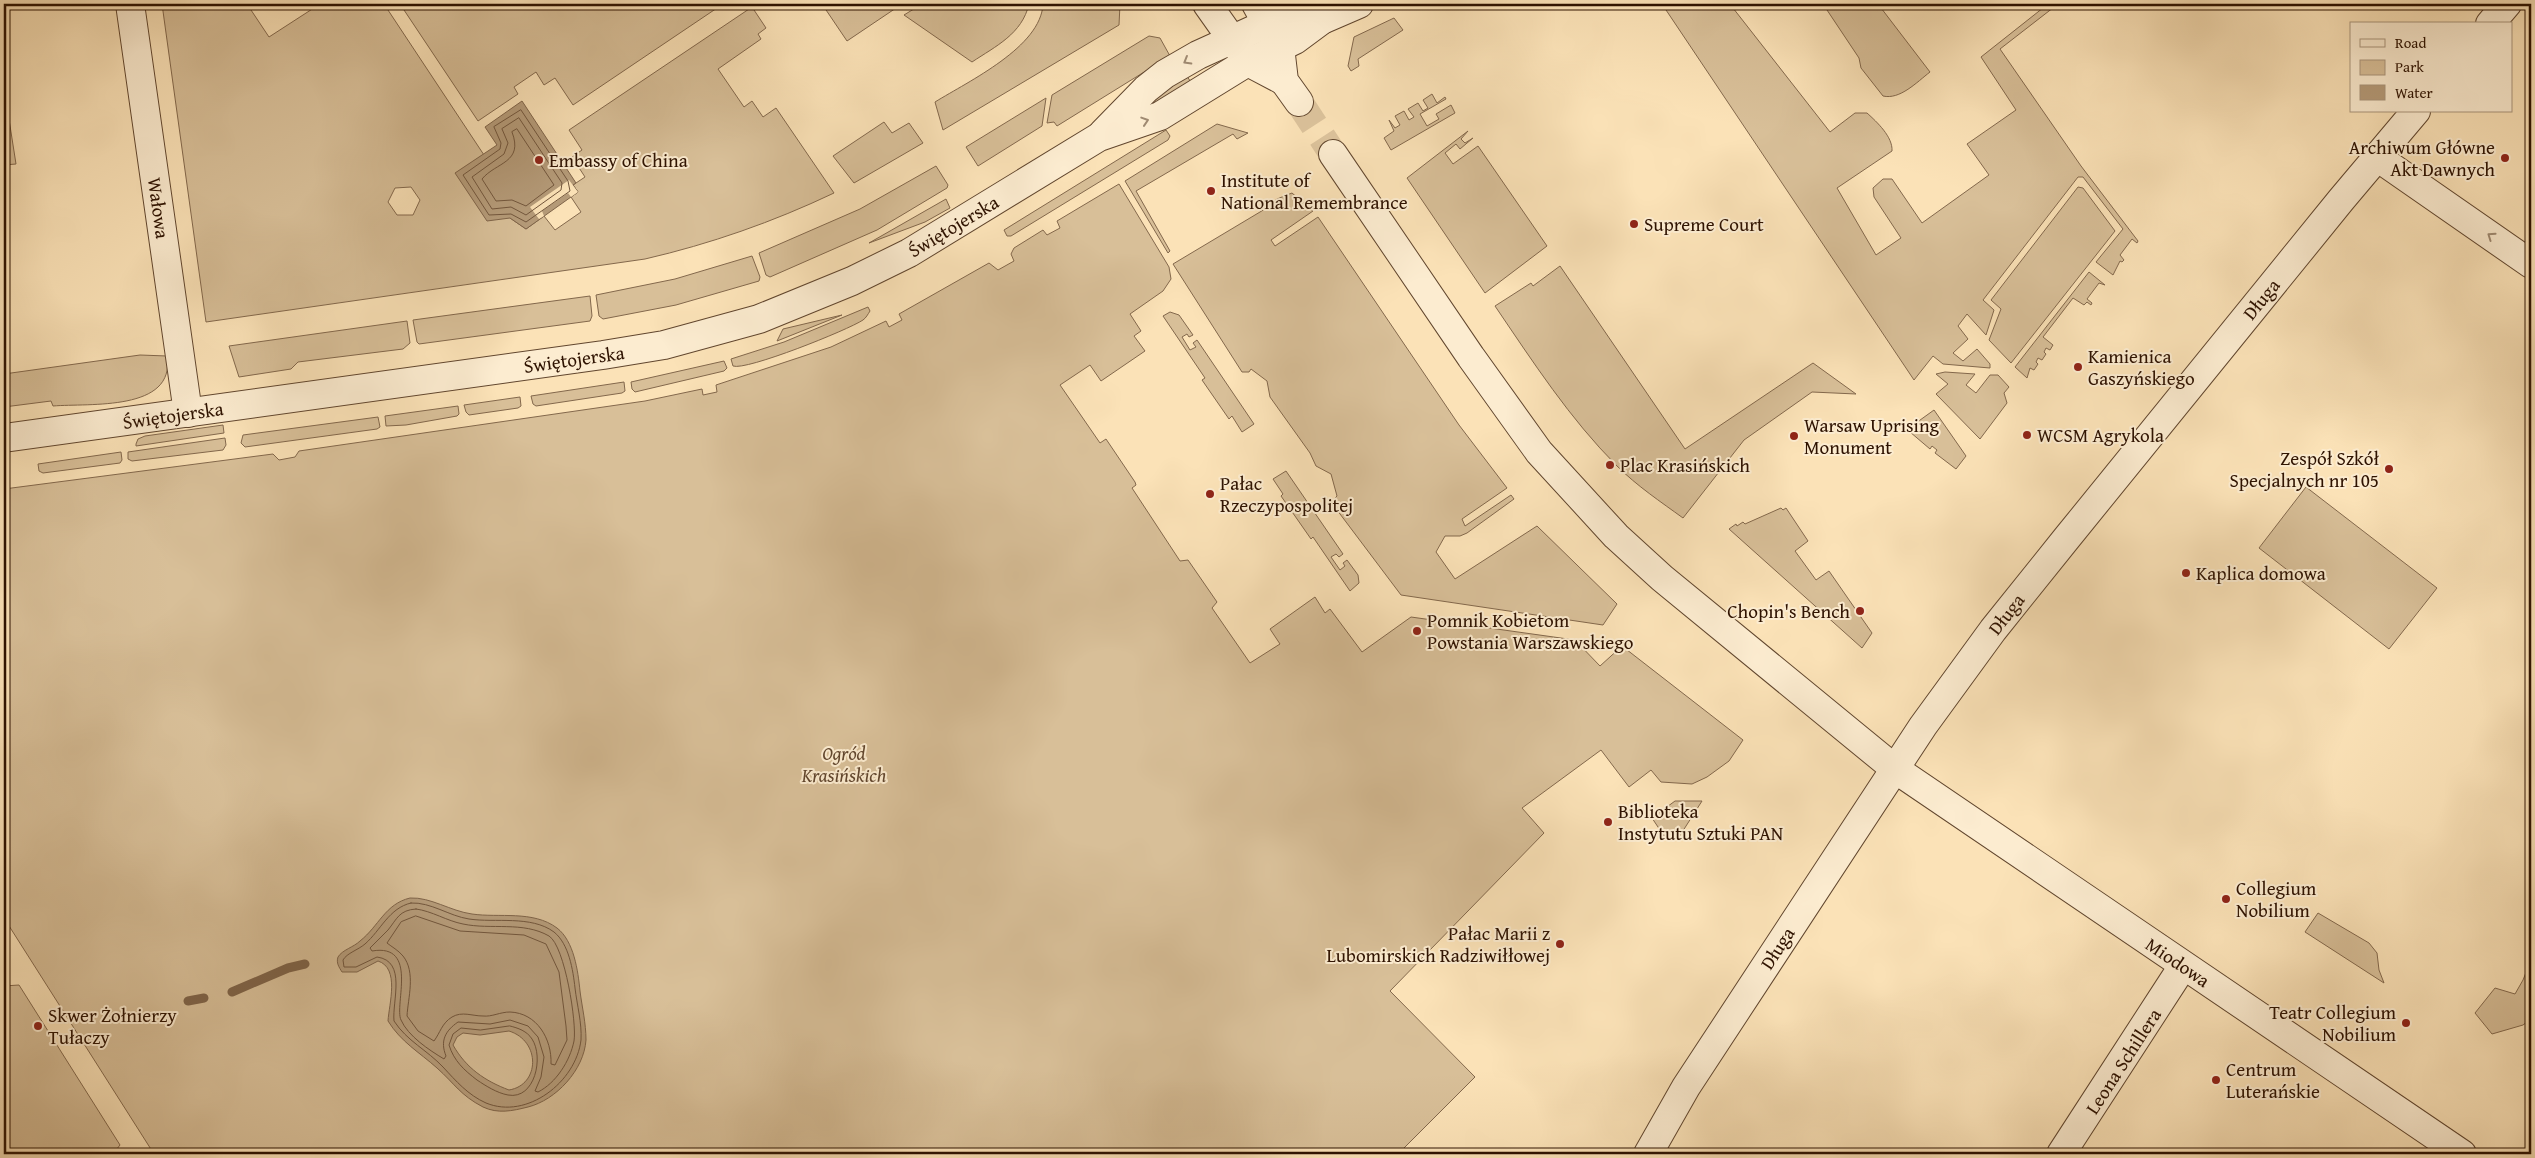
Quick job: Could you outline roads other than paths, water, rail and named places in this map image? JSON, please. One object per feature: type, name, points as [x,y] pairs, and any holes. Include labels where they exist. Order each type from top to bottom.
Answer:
[{"type":"street","name":"Wałowa","points":[[130,4],[188,413]]},
{"type":"street","points":[[1207,4],[1248,62],[1292,91],[1280,47],[1262,13]]},
{"type":"street","name":"Świętojerska","points":[[4,438],[634,350],[695,337],[759,319],[820,296],[908,253],[1099,137],[1160,116],[1248,62],[1295,40],[1322,20],[1359,4]]},
{"type":"street","points":[[2492,22],[2508,4]]},
{"type":"street","name":"Świętojerska","points":[[1099,137],[1146,89],[1165,74],[1230,39],[1262,13],[1322,20]]},
{"type":"street","name":"Długa","points":[[1648,1154],[1686,1087],[1923,726],[1993,630],[2415,112]]},
{"type":"street","points":[[1333,154],[1514,419],[1572,491],[1616,536],[1662,578],[1895,769]]},
{"type":"street","points":[[2378,157],[2531,264]]},
{"type":"street","name":"Miodowa","points":[[1895,769],[2183,966],[2409,1116],[2462,1154]]},
{"type":"street","name":"Leona Schillera","points":[[2061,1154],[2183,966]]},
{"type":"water","points":[[522,101],[576,183],[573,185],[578,192],[526,229],[510,218],[487,221],[455,173],[497,145],[485,127]]},
{"type":"water","points":[[418,898],[472,914],[537,919],[548,922],[563,934],[571,948],[576,966],[585,1021],[586,1040],[580,1062],[574,1073],[558,1091],[538,1103],[511,1111],[489,1109],[475,1103],[404,1041],[388,1021],[392,987],[389,971],[385,965],[378,961],[357,972],[342,972],[338,965],[338,957],[367,935],[388,910],[401,901]],"holes":[[[509,1031],[519,1036],[527,1044],[533,1062],[527,1080],[509,1090],[477,1073],[453,1045],[457,1037],[463,1033],[480,1035]]]},
{"type":"waterway","points":[[232,992],[288,968],[305,964]]},
{"type":"waterway","points":[[188,1001],[204,998]]},
{"type":"tunnel","points":[[1299,102],[1333,154]]},
{"type":"place","name":"Archiwum Główne Akt Dawnych","points":[[2505,158]]},
{"type":"place","name":"Embassy of China","points":[[539,160]]},
{"type":"place","name":"Institute of National Remembrance","points":[[1211,191]]},
{"type":"place","name":"Supreme Court","points":[[1634,224]]},
{"type":"place","name":"Kamienica Gaszyńskiego","points":[[2078,367]]},
{"type":"place","name":"WCSM Agrykola","points":[[2027,435]]},
{"type":"place","name":"Warsaw Uprising Monument","points":[[1794,436]]},
{"type":"place","name":"Plac Krasińskich","points":[[1610,465]]},
{"type":"place","name":"Zespół Szkół Specjalnych nr 105","points":[[2389,469]]},
{"type":"place","name":"Pałac Rzeczypospolitej","points":[[1210,494]]},
{"type":"place","name":"Kaplica domowa","points":[[2186,573]]},
{"type":"place","name":"Chopin's Bench","points":[[1860,611]]},
{"type":"place","name":"Pomnik Kobietom Powstania Warszawskiego","points":[[1417,631]]},
{"type":"place","name":"Biblioteka Instytutu Sztuki PAN","points":[[1608,822]]},
{"type":"place","name":"Collegium Nobilium","points":[[2226,899]]},
{"type":"place","name":"Pałac Marii z Lubomirskich Radziwiłłowej","points":[[1560,944]]},
{"type":"place","name":"Teatr Collegium Nobilium","points":[[2406,1023]]},
{"type":"place","name":"Skwer Żołnierzy Tułaczy","points":[[38,1026]]},
{"type":"place","name":"Centrum Luterańskie","points":[[2216,1080]]},
{"type":"park label","name":"Ogród Krasińskich","points":[[844,764]]}]
